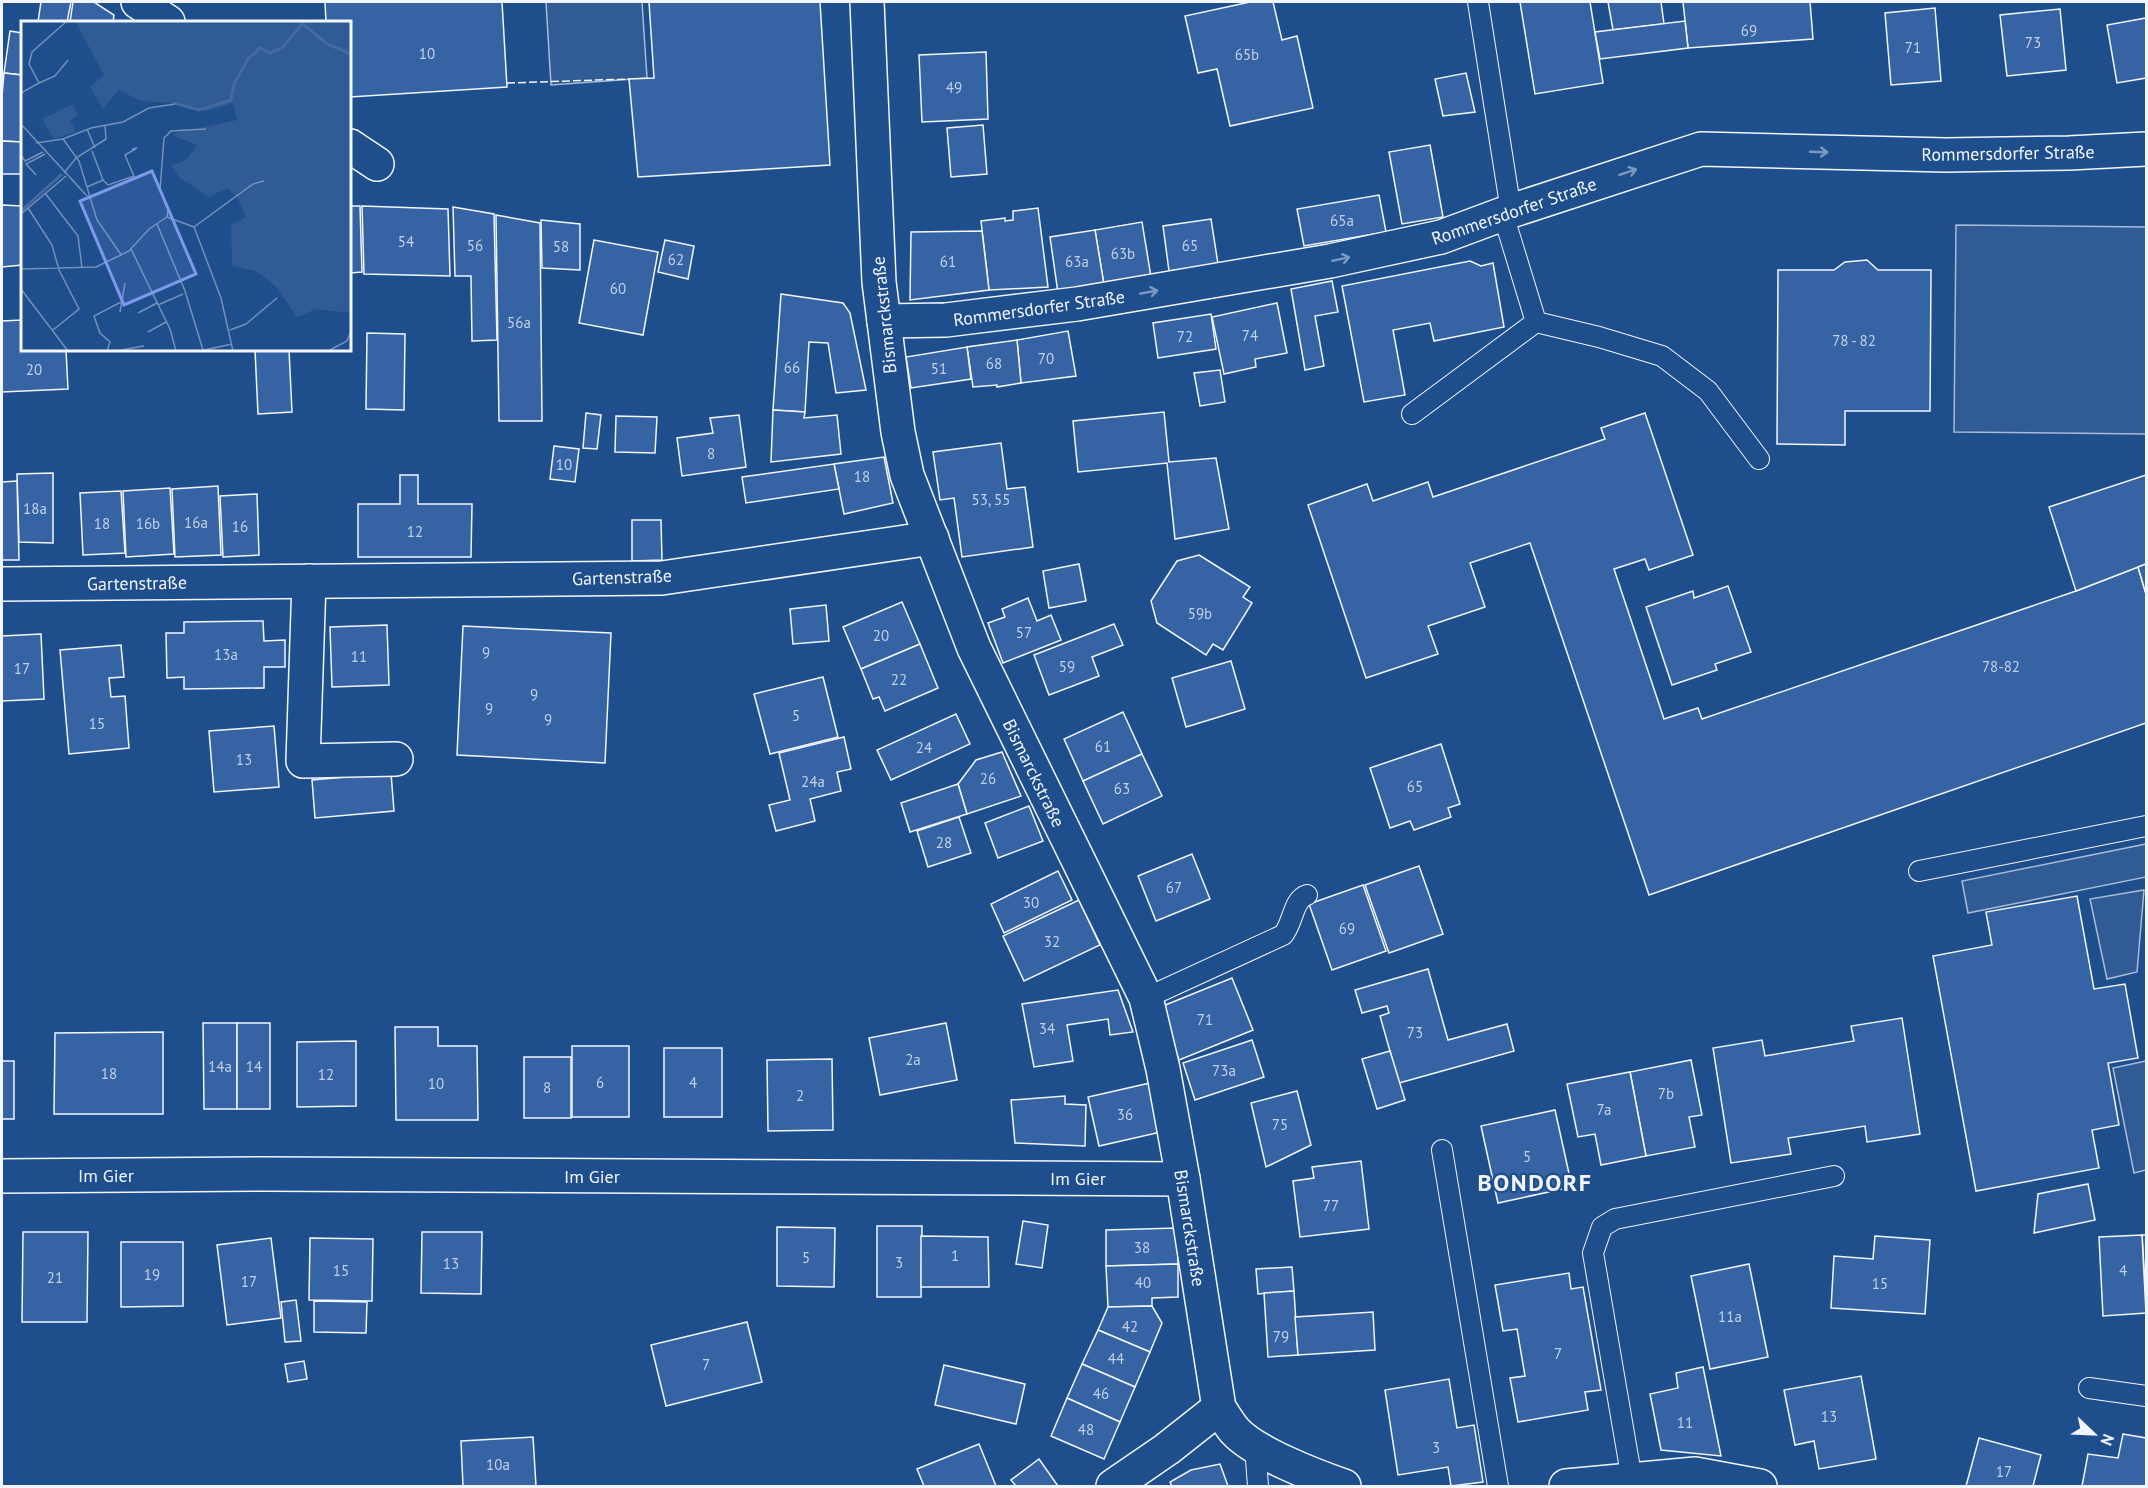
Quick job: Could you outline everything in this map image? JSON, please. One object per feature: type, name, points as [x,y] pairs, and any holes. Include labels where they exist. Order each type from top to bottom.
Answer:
[{"type":"street","points":[[138,2],[166,21]]},
{"type":"street","name":"Bismarckstraße","points":[[867,2],[879,282],[898,432],[907,475],[974,648],[1146,998],[1163,1069],[1183,1179],[1219,1408]]},
{"type":"street","points":[[351,147],[377,164]]},
{"type":"street","name":"Rommersdorfer Straße","points":[[884,321],[946,320],[1077,304],[1319,263],[1441,237],[1507,212],[1701,148],[1946,155],[2146,149]]},
{"type":"street","name":"Gartenstraße","points":[[2,584],[662,578],[932,538]]},
{"type":"street","points":[[309,582],[303,761],[396,759]]},
{"type":"street","name":"Im Gier","points":[[2,1176],[277,1174],[1183,1179]]},
{"type":"street","points":[[1113,1486],[1167,1449],[1219,1408],[1236,1432],[1255,1446],[1309,1474],[1344,1486]]},
{"type":"street","points":[[1566,1486],[1695,1474],[1760,1486]]},
{"type":"lane","points":[[1478,2],[1507,212],[1536,322]]},
{"type":"lane","points":[[1412,414],[1536,322],[1599,337],[1662,356],[1708,391],[1759,459]]},
{"type":"lane","points":[[1919,871],[2146,826]]},
{"type":"lane","points":[[1146,998],[1283,935],[1288,929],[1299,900],[1307,895]]},
{"type":"lane","points":[[1442,1150],[1498,1486]]},
{"type":"lane","points":[[1632,1480],[1593,1253],[1602,1227],[1615,1219],[1834,1176]]},
{"type":"lane","points":[[2089,1388],[2146,1396]]},
{"type":"lane","points":[[1255,1446],[1258,1486]]},
{"type":"shaded area","points":[[546,2],[642,2],[647,78],[551,85]]},
{"type":"shaded area","points":[[1956,225],[2146,227],[2146,434],[1954,432]]},
{"type":"shaded area","points":[[2146,844],[2146,877],[1968,913],[1962,881]]},
{"type":"shaded area","points":[[2144,890],[2137,972],[2107,979],[2090,899]]},
{"type":"shaded area","points":[[2146,1061],[2146,1170],[2134,1173],[2113,1068]]},
{"type":"building","points":[[41,2],[71,2],[67,21],[38,21]]},
{"type":"building","points":[[73,2],[94,2],[114,15],[113,21],[70,21]]},
{"type":"building","points":[[325,2],[502,2],[507,87],[351,97],[351,21],[326,21]]},
{"type":"building","points":[[649,2],[820,2],[830,165],[638,177],[629,79],[654,78]]},
{"type":"building","points":[[1250,2],[1273,2],[1282,40],[1297,36],[1313,108],[1230,126],[1217,69],[1198,73],[1185,16]]},
{"type":"building","points":[[1520,2],[1590,2],[1603,83],[1535,94]]},
{"type":"building","points":[[1608,2],[1661,2],[1664,24],[1613,30]]},
{"type":"building","points":[[1683,2],[1810,2],[1813,39],[1688,48]]},
{"type":"building","points":[[1935,8],[1941,81],[1891,85],[1885,13]]},
{"type":"building","points":[[2060,9],[2066,70],[2007,76],[2000,15]]},
{"type":"building","points":[[2146,18],[2146,78],[2117,83],[2107,25]]},
{"type":"building","points":[[1685,21],[1688,48],[1600,59],[1595,32]]},
{"type":"building","points":[[10,31],[21,33],[21,75],[4,73]]},
{"type":"building","points":[[986,52],[988,119],[922,122],[919,55]]},
{"type":"building","points":[[4,73],[21,75],[21,142],[2,141]]},
{"type":"building","points":[[1466,73],[1475,112],[1443,116],[1435,79]]},
{"type":"building","points":[[983,125],[987,174],[951,177],[947,128]]},
{"type":"building","points":[[2,141],[21,142],[21,174],[2,174]]},
{"type":"building","points":[[1430,145],[1443,217],[1402,224],[1389,152]]},
{"type":"building","points":[[1379,195],[1386,232],[1304,246],[1297,209]]},
{"type":"building","points":[[2,205],[21,206],[21,265],[2,267]]},
{"type":"building","points":[[351,206],[360,206],[362,272],[351,273]]},
{"type":"building","points":[[362,206],[448,209],[450,276],[364,274]]},
{"type":"building","points":[[453,207],[494,214],[497,340],[472,341],[471,276],[455,276]]},
{"type":"building","points":[[1038,208],[1048,287],[989,290],[981,221],[1005,218],[1005,221],[1013,220],[1013,211]]},
{"type":"building","points":[[496,215],[540,223],[542,421],[499,421]]},
{"type":"building","points":[[1211,219],[1218,264],[1169,271],[1163,226]]},
{"type":"building","points":[[541,220],[580,224],[580,270],[542,268]]},
{"type":"building","points":[[1142,222],[1151,277],[1104,285],[1095,230]]},
{"type":"building","points":[[1095,230],[1104,285],[1058,293],[1050,237]]},
{"type":"building","points":[[982,231],[989,290],[910,300],[911,232]]},
{"type":"building","points":[[594,240],[658,252],[643,335],[579,323]]},
{"type":"building","points":[[665,240],[694,246],[688,279],[658,272]]},
{"type":"building","points":[[1867,260],[1878,270],[1931,270],[1930,411],[1845,411],[1845,445],[1777,444],[1778,270],[1834,270],[1845,262]]},
{"type":"building","points":[[1470,261],[1481,266],[1493,263],[1504,327],[1434,341],[1430,323],[1393,330],[1405,395],[1364,402],[1342,286]]},
{"type":"building","points":[[1332,281],[1338,312],[1315,316],[1324,366],[1305,370],[1291,289]]},
{"type":"building","points":[[781,294],[843,303],[850,313],[866,390],[836,393],[828,343],[809,342],[805,412],[773,410]]},
{"type":"building","points":[[1277,303],[1287,353],[1255,359],[1256,367],[1224,374],[1212,317]]},
{"type":"building","points":[[1211,314],[1216,349],[1158,358],[1153,323]]},
{"type":"building","points":[[21,320],[21,351],[66,351],[68,389],[2,392],[2,321]]},
{"type":"building","points":[[1068,331],[1076,376],[1021,383],[1017,340]]},
{"type":"building","points":[[367,333],[405,334],[404,410],[366,409]]},
{"type":"building","points":[[1017,340],[1021,383],[997,387],[997,385],[973,387],[967,347]]},
{"type":"building","points":[[967,347],[971,379],[911,388],[906,357]]},
{"type":"building","points":[[255,351],[289,351],[292,412],[258,414]]},
{"type":"building","points":[[1220,370],[1225,402],[1200,406],[1194,373]]},
{"type":"building","points":[[773,410],[805,412],[804,418],[837,415],[841,454],[771,462]]},
{"type":"building","points":[[1164,412],[1169,462],[1216,458],[1229,529],[1175,539],[1167,463],[1078,472],[1073,421]]},
{"type":"building","points":[[586,413],[601,415],[597,449],[583,448]]},
{"type":"building","points":[[1645,413],[1693,555],[1649,570],[1645,559],[1614,569],[1664,719],[1698,708],[1702,719],[2076,591],[2138,567],[2146,594],[2146,723],[1649,895],[1530,543],[1470,563],[1485,607],[1428,626],[1438,654],[1366,678],[1308,505],[1367,484],[1373,501],[1428,482],[1433,497],[1605,439],[1601,428]]},
{"type":"building","points":[[739,415],[746,467],[682,476],[677,438],[713,433],[710,418]]},
{"type":"building","points":[[616,416],[657,417],[655,453],[615,452]]},
{"type":"building","points":[[1001,443],[1007,489],[1025,487],[1033,547],[962,557],[954,498],[940,500],[933,452]]},
{"type":"building","points":[[554,446],[579,449],[575,482],[550,479]]},
{"type":"building","points":[[884,457],[893,503],[844,514],[834,464]]},
{"type":"building","points":[[834,464],[839,489],[746,503],[742,477]]},
{"type":"building","points":[[53,473],[53,543],[19,542],[17,474]]},
{"type":"building","points":[[400,475],[418,475],[418,504],[472,504],[471,557],[358,557],[358,504],[400,504]]},
{"type":"building","points":[[2146,475],[2146,564],[2076,591],[2049,507]]},
{"type":"building","points":[[17,481],[19,560],[2,560],[2,482]]},
{"type":"building","points":[[218,486],[221,555],[175,557],[172,489]]},
{"type":"building","points":[[170,488],[174,554],[126,557],[123,491]]},
{"type":"building","points":[[121,491],[125,553],[83,555],[80,493]]},
{"type":"building","points":[[257,494],[259,555],[223,557],[220,496]]},
{"type":"building","points":[[632,520],[661,520],[662,560],[632,561]]},
{"type":"building","points":[[1199,555],[1250,587],[1243,597],[1252,603],[1223,650],[1213,644],[1206,655],[1157,623],[1151,601],[1177,561]]},
{"type":"building","points":[[1079,564],[1086,601],[1049,608],[1043,571]]},
{"type":"building","points":[[2146,564],[2146,594],[2138,567]]},
{"type":"building","points":[[1728,586],[1751,652],[1715,664],[1717,670],[1672,685],[1646,607],[1693,591],[1694,598]]},
{"type":"building","points":[[1028,598],[1037,621],[1051,615],[1061,640],[1003,663],[988,623],[1005,617],[1002,609]]},
{"type":"building","points":[[902,602],[920,644],[861,669],[843,627]]},
{"type":"building","points":[[826,605],[829,641],[793,644],[790,609]]},
{"type":"building","points":[[263,621],[264,641],[285,640],[285,667],[264,667],[264,688],[184,689],[184,677],[167,678],[166,633],[184,633],[184,622]]},
{"type":"building","points":[[1114,624],[1123,645],[1092,657],[1099,676],[1049,695],[1034,655]]},
{"type":"building","points":[[387,625],[389,685],[332,687],[330,627]]},
{"type":"building","points":[[463,626],[611,633],[605,763],[457,755]]},
{"type":"building","points":[[41,634],[44,699],[2,701],[2,636]]},
{"type":"building","points":[[920,644],[938,688],[885,711],[879,697],[873,699],[861,669]]},
{"type":"building","points":[[121,645],[124,677],[109,678],[111,697],[125,696],[129,748],[69,754],[60,650]]},
{"type":"building","points":[[1231,661],[1245,709],[1186,727],[1172,678]]},
{"type":"building","points":[[823,677],[838,737],[770,754],[754,694]]},
{"type":"building","points":[[1123,712],[1142,754],[1083,781],[1064,739]]},
{"type":"building","points":[[956,714],[970,744],[891,780],[877,750]]},
{"type":"building","points":[[274,726],[279,787],[214,792],[209,731]]},
{"type":"building","points":[[844,737],[851,769],[837,772],[841,791],[810,799],[815,821],[776,831],[769,805],[790,800],[779,753]]},
{"type":"building","points":[[1441,744],[1460,804],[1448,808],[1451,817],[1414,830],[1410,821],[1390,828],[1370,768]]},
{"type":"building","points":[[1002,752],[1021,796],[967,814],[958,784],[976,760]]},
{"type":"building","points":[[1142,754],[1162,796],[1103,824],[1083,781]]},
{"type":"building","points":[[391,773],[394,811],[315,818],[312,780]]},
{"type":"building","points":[[958,784],[967,814],[910,832],[901,803]]},
{"type":"building","points":[[1029,806],[1043,841],[998,858],[985,823]]},
{"type":"building","points":[[959,817],[971,853],[928,867],[917,831]]},
{"type":"building","points":[[1192,854],[1210,899],[1156,921],[1138,876]]},
{"type":"building","points":[[1419,866],[1443,934],[1389,953],[1365,885]]},
{"type":"building","points":[[1058,871],[1072,900],[1004,933],[991,904]]},
{"type":"building","points":[[1363,885],[1386,951],[1332,970],[1309,904]]},
{"type":"building","points":[[2077,896],[2094,989],[2125,984],[2138,1058],[2108,1063],[2119,1125],[2092,1130],[2099,1168],[1976,1191],[1933,956],[1992,945],[1986,912]]},
{"type":"building","points":[[1079,900],[1100,945],[1024,981],[1003,936]]},
{"type":"building","points":[[1428,969],[1448,1040],[1507,1024],[1514,1051],[1399,1083],[1380,1016],[1389,1013],[1387,1006],[1362,1013],[1355,990]]},
{"type":"building","points":[[1232,978],[1253,1030],[1179,1060],[1158,1008]]},
{"type":"building","points":[[1118,990],[1133,1032],[1110,1035],[1108,1019],[1067,1025],[1073,1061],[1034,1067],[1022,1004]]},
{"type":"building","points":[[1902,1018],[1920,1134],[1867,1142],[1865,1126],[1788,1138],[1791,1154],[1731,1163],[1713,1048],[1762,1040],[1765,1056],[1854,1041],[1851,1026]]},
{"type":"building","points":[[203,1023],[237,1023],[237,1109],[204,1109]]},
{"type":"building","points":[[237,1023],[270,1023],[270,1109],[237,1109]]},
{"type":"building","points":[[946,1023],[957,1080],[880,1095],[869,1038]]},
{"type":"building","points":[[395,1027],[438,1027],[438,1046],[477,1046],[478,1120],[396,1120]]},
{"type":"building","points":[[163,1032],[163,1114],[54,1114],[55,1033]]},
{"type":"building","points":[[1252,1040],[1264,1077],[1195,1100],[1183,1063]]},
{"type":"building","points":[[356,1041],[356,1106],[297,1107],[297,1042]]},
{"type":"building","points":[[572,1046],[629,1046],[629,1117],[572,1117]]},
{"type":"building","points":[[664,1048],[722,1048],[722,1117],[664,1117]]},
{"type":"building","points":[[1390,1051],[1405,1100],[1377,1109],[1362,1059]]},
{"type":"building","points":[[524,1057],[571,1057],[571,1118],[524,1118]]},
{"type":"building","points":[[832,1059],[833,1130],[768,1131],[767,1060]]},
{"type":"building","points":[[1691,1060],[1702,1115],[1689,1117],[1695,1147],[1646,1156],[1630,1072]]},
{"type":"building","points":[[2,1061],[14,1061],[14,1119],[2,1119]]},
{"type":"building","points":[[1630,1072],[1646,1156],[1601,1165],[1595,1134],[1578,1137],[1567,1084]]},
{"type":"building","points":[[1150,1083],[1161,1132],[1099,1146],[1088,1097]]},
{"type":"building","points":[[1297,1091],[1311,1145],[1266,1167],[1251,1103]]},
{"type":"building","points":[[1065,1096],[1065,1104],[1086,1105],[1085,1146],[1015,1143],[1011,1100]]},
{"type":"building","points":[[1555,1110],[1572,1187],[1498,1203],[1481,1126]]},
{"type":"building","points":[[1361,1161],[1369,1229],[1300,1237],[1293,1181],[1314,1178],[1312,1167]]},
{"type":"building","points":[[2088,1184],[2095,1220],[2034,1233],[2038,1194]]},
{"type":"building","points":[[1023,1221],[1048,1225],[1042,1268],[1016,1264]]},
{"type":"building","points":[[877,1226],[922,1226],[921,1297],[877,1297]]},
{"type":"building","points":[[777,1227],[835,1228],[834,1287],[777,1286]]},
{"type":"building","points":[[1177,1228],[1178,1264],[1106,1266],[1106,1230]]},
{"type":"building","points":[[23,1232],[88,1232],[87,1322],[22,1322]]},
{"type":"building","points":[[422,1232],[482,1232],[481,1294],[421,1293]]},
{"type":"building","points":[[2142,1235],[2146,1235],[2146,1302]]},
{"type":"building","points":[[2142,1235],[2146,1313],[2103,1316],[2099,1237]]},
{"type":"building","points":[[921,1236],[988,1237],[989,1287],[921,1287]]},
{"type":"building","points":[[1875,1236],[1930,1240],[1925,1314],[1831,1308],[1834,1256],[1873,1259]]},
{"type":"building","points":[[271,1238],[281,1318],[227,1325],[217,1245]]},
{"type":"building","points":[[310,1238],[373,1239],[372,1301],[309,1300]]},
{"type":"building","points":[[121,1242],[183,1242],[183,1306],[121,1307]]},
{"type":"building","points":[[1178,1264],[1178,1297],[1152,1298],[1152,1306],[1108,1307],[1106,1266]]},
{"type":"building","points":[[1749,1264],[1768,1357],[1710,1369],[1691,1276]]},
{"type":"building","points":[[1292,1267],[1294,1291],[1258,1294],[1256,1269]]},
{"type":"building","points":[[1569,1273],[1571,1289],[1583,1287],[1601,1390],[1585,1392],[1588,1410],[1518,1422],[1510,1378],[1525,1376],[1517,1329],[1503,1331],[1495,1285]]},
{"type":"building","points":[[1294,1291],[1298,1355],[1268,1357],[1264,1293]]},
{"type":"building","points":[[296,1300],[301,1341],[285,1342],[281,1302]]},
{"type":"building","points":[[314,1301],[367,1302],[366,1333],[314,1332]]},
{"type":"building","points":[[1152,1306],[1162,1323],[1150,1352],[1098,1330],[1108,1307]]},
{"type":"building","points":[[1373,1312],[1375,1350],[1298,1355],[1295,1317]]},
{"type":"building","points":[[747,1322],[762,1382],[666,1406],[651,1345]]},
{"type":"building","points":[[1098,1330],[1150,1352],[1135,1387],[1082,1364]]},
{"type":"building","points":[[304,1361],[307,1379],[288,1382],[285,1364]]},
{"type":"building","points":[[1082,1364],[1135,1387],[1120,1422],[1067,1398]]},
{"type":"building","points":[[944,1365],[1025,1384],[1016,1424],[935,1405]]},
{"type":"building","points":[[1703,1367],[1721,1456],[1661,1450],[1650,1394],[1678,1388],[1676,1373]]},
{"type":"building","points":[[1861,1376],[1876,1459],[1819,1469],[1814,1441],[1795,1445],[1784,1390]]},
{"type":"building","points":[[1449,1379],[1457,1428],[1474,1425],[1483,1482],[1451,1486],[1448,1467],[1398,1475],[1385,1390]]},
{"type":"building","points":[[1067,1398],[1120,1422],[1104,1459],[1051,1436]]},
{"type":"building","points":[[2123,1434],[2146,1438],[2146,1486],[2082,1486],[2088,1454],[2118,1458]]},
{"type":"building","points":[[533,1437],[536,1486],[463,1486],[461,1441]]},
{"type":"building","points":[[1979,1438],[2041,1455],[2033,1486],[1966,1486]]},
{"type":"building","points":[[979,1444],[996,1486],[924,1486],[917,1469]]},
{"type":"building","points":[[1039,1459],[1058,1486],[1016,1486],[1011,1480]]},
{"type":"building","points":[[1220,1464],[1228,1486],[1172,1486],[1170,1482],[1191,1470]]},
{"type":"fence","points":[[507,83],[629,79]]},
{"type":"district","name":"BONDORF","points":[[1535,1182]]}]
